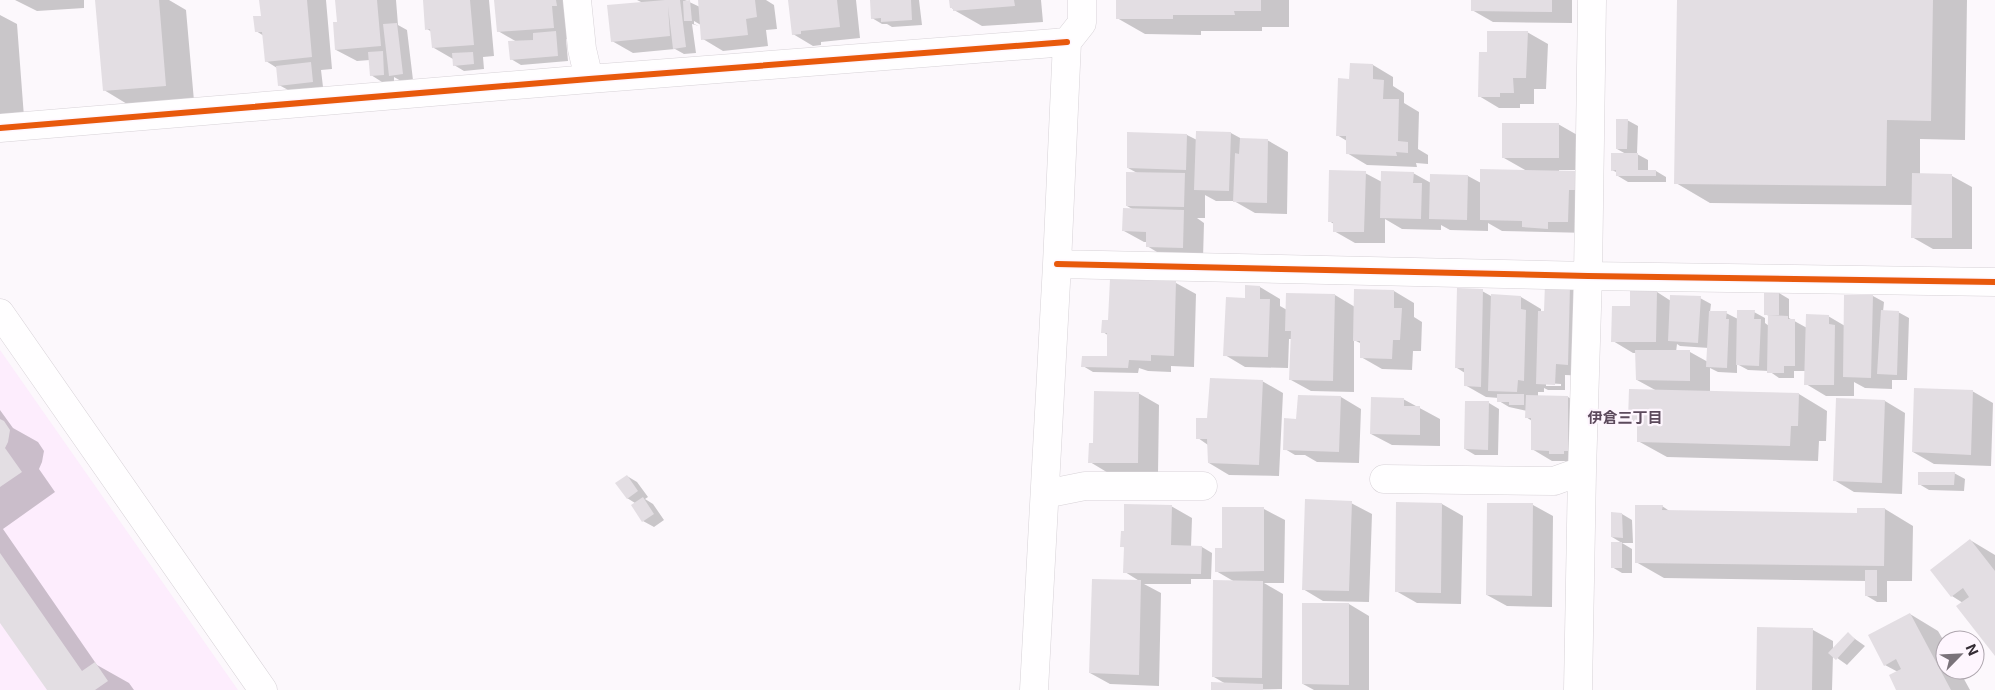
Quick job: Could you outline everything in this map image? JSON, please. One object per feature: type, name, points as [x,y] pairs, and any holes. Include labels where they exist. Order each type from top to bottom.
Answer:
[{"type":"street","points":[[578,0],[582,50],[589,78]]},
{"type":"street","points":[[1034,690],[1067,42],[1082,23],[1082,0]]},
{"type":"street","points":[[1578,690],[1588,276],[1592,0]]},
{"type":"street","points":[[0,128],[589,78],[1067,42]]},
{"type":"street","points":[[1057,264],[1588,276],[1995,282]]},
{"type":"street","points":[[0,314],[263,690]]},
{"type":"street","points":[[1384,479],[1554,481],[1582,471]]},
{"type":"street","points":[[1045,494],[1085,486],[1203,486]]},
{"type":"shaded area","points":[[0,350],[238,690],[0,690]]},
{"type":"building","points":[[95,0],[159,0],[166,86],[103,91]]},
{"type":"building","points":[[259,0],[307,0],[312,57],[265,62],[262,32],[255,32],[253,16],[261,16]]},
{"type":"building","points":[[335,0],[377,0],[381,46],[335,50],[333,22],[337,22]]},
{"type":"building","points":[[423,0],[470,0],[474,45],[432,48],[430,29],[425,30]]},
{"type":"building","points":[[494,0],[556,0],[557,6],[552,6],[554,28],[497,32]]},
{"type":"building","points":[[680,0],[686,47],[673,49],[668,6],[670,36],[611,42],[607,5]]},
{"type":"building","points":[[690,0],[692,21],[684,21],[683,1]]},
{"type":"building","points":[[698,0],[755,0],[757,17],[746,19],[748,35],[701,40]]},
{"type":"building","points":[[788,0],[837,0],[840,27],[801,31],[801,34],[792,35]]},
{"type":"building","points":[[870,0],[911,0],[912,20],[881,22],[881,18],[871,19]]},
{"type":"building","points":[[949,0],[1014,0],[1015,6],[953,11],[953,8],[950,8]]},
{"type":"building","points":[[1116,0],[1261,0],[1261,11],[1234,11],[1235,15],[1173,15],[1173,19],[1116,19]]},
{"type":"building","points":[[1471,0],[1552,0],[1552,12],[1471,11]]},
{"type":"building","points":[[1677,0],[1933,0],[1931,121],[1887,120],[1886,186],[1674,184]]},
{"type":"building","points":[[397,23],[403,74],[389,76],[383,24]]},
{"type":"building","points":[[556,31],[558,56],[510,60],[508,41],[533,40],[533,33]]},
{"type":"building","points":[[1487,31],[1528,31],[1526,78],[1513,78],[1514,93],[1500,93],[1500,97],[1478,97],[1479,52],[1487,52]]},
{"type":"building","points":[[383,51],[384,75],[370,76],[368,52]]},
{"type":"building","points":[[473,52],[474,64],[453,66],[452,53]]},
{"type":"building","points":[[311,62],[313,82],[278,86],[276,66]]},
{"type":"building","points":[[1350,63],[1373,64],[1373,79],[1384,80],[1383,99],[1399,99],[1398,141],[1408,142],[1408,153],[1396,152],[1397,156],[1346,154],[1346,136],[1336,136],[1338,78],[1349,79]]},
{"type":"building","points":[[1616,119],[1628,119],[1627,149],[1616,149]]},
{"type":"building","points":[[1502,123],[1559,123],[1559,158],[1502,158]]},
{"type":"building","points":[[1196,131],[1231,132],[1229,191],[1194,190]]},
{"type":"building","points":[[1127,132],[1187,134],[1186,170],[1127,168]]},
{"type":"building","points":[[1240,138],[1268,139],[1267,203],[1233,202],[1235,153],[1239,154]]},
{"type":"building","points":[[1611,153],[1638,153],[1638,170],[1656,170],[1656,176],[1616,176],[1616,170],[1611,171]]},
{"type":"building","points":[[1480,169],[1577,171],[1576,190],[1569,190],[1568,222],[1548,222],[1548,229],[1522,227],[1522,221],[1480,220]]},
{"type":"building","points":[[1329,170],[1366,171],[1364,232],[1333,232],[1333,222],[1328,222]]},
{"type":"building","points":[[1381,171],[1414,172],[1413,183],[1422,183],[1421,219],[1380,218]]},
{"type":"building","points":[[1126,172],[1185,173],[1184,207],[1126,206]]},
{"type":"building","points":[[1912,173],[1952,174],[1952,238],[1911,238]]},
{"type":"building","points":[[1430,174],[1468,175],[1467,220],[1429,219]]},
{"type":"building","points":[[1123,208],[1184,210],[1183,248],[1146,247],[1146,232],[1122,231]]},
{"type":"building","points":[[1110,279],[1176,281],[1174,356],[1151,355],[1151,361],[1129,360],[1128,368],[1081,367],[1082,356],[1107,356],[1107,333],[1101,333],[1102,320],[1108,320]]},
{"type":"building","points":[[1545,284],[1570,286],[1568,365],[1556,364],[1555,385],[1536,384],[1538,311],[1544,311]]},
{"type":"building","points":[[1245,285],[1260,286],[1260,299],[1270,299],[1268,357],[1223,356],[1226,297],[1245,298]]},
{"type":"building","points":[[1457,288],[1483,289],[1481,387],[1464,386],[1464,368],[1455,368]]},
{"type":"building","points":[[1354,289],[1394,290],[1394,308],[1402,308],[1400,340],[1393,340],[1392,359],[1360,358],[1360,341],[1353,341]]},
{"type":"building","points":[[1630,291],[1657,291],[1656,342],[1611,342],[1612,306],[1630,306]]},
{"type":"building","points":[[1764,292],[1779,292],[1779,315],[1764,315]]},
{"type":"building","points":[[1286,293],[1335,294],[1333,381],[1289,380],[1291,331],[1285,331]]},
{"type":"building","points":[[1491,294],[1521,296],[1521,309],[1526,310],[1524,381],[1518,380],[1517,392],[1488,391]]},
{"type":"building","points":[[1670,295],[1701,296],[1698,343],[1668,341]]},
{"type":"building","points":[[1844,295],[1873,295],[1871,378],[1843,377]]},
{"type":"building","points":[[1737,310],[1755,310],[1754,319],[1761,319],[1759,366],[1736,365]]},
{"type":"building","points":[[1881,310],[1899,311],[1897,375],[1877,374]]},
{"type":"building","points":[[1709,311],[1727,311],[1726,319],[1729,319],[1727,368],[1706,367]]},
{"type":"building","points":[[1806,314],[1829,315],[1829,324],[1835,325],[1834,385],[1804,385]]},
{"type":"building","points":[[1768,315],[1788,316],[1788,319],[1795,319],[1795,366],[1784,366],[1784,373],[1767,373]]},
{"type":"building","points":[[1635,350],[1690,350],[1690,381],[1636,380]]},
{"type":"building","points":[[1210,378],[1263,380],[1259,465],[1208,463],[1207,439],[1196,439],[1196,418],[1207,418]]},
{"type":"building","points":[[1914,388],[1973,390],[1971,455],[1912,452]]},
{"type":"building","points":[[1629,389],[1799,393],[1798,426],[1791,426],[1790,446],[1637,442],[1637,420],[1628,420]]},
{"type":"building","points":[[1094,391],[1139,392],[1138,463],[1088,463],[1089,443],[1093,443]]},
{"type":"building","points":[[1497,394],[1524,394],[1524,405],[1509,405],[1509,402],[1497,402]]},
{"type":"building","points":[[1298,395],[1341,396],[1339,452],[1283,450],[1284,418],[1296,419]]},
{"type":"building","points":[[1526,395],[1568,396],[1568,451],[1564,451],[1564,454],[1549,454],[1549,451],[1531,450],[1531,418],[1525,418]]},
{"type":"building","points":[[1371,397],[1404,398],[1404,406],[1420,406],[1420,435],[1370,434]]},
{"type":"building","points":[[1836,398],[1885,400],[1882,483],[1833,481]]},
{"type":"building","points":[[1465,401],[1489,401],[1488,450],[1464,449]]},
{"type":"building","points":[[0,419],[4,421],[10,430],[5,448],[22,472],[0,487]]},
{"type":"building","points":[[1918,472],[1955,472],[1954,485],[1918,485]]},
{"type":"building","points":[[627,475],[638,491],[627,499],[615,483]]},
{"type":"building","points":[[643,497],[654,514],[642,522],[631,505]]},
{"type":"building","points":[[1305,499],[1352,501],[1349,591],[1302,590]]},
{"type":"building","points":[[1396,502],[1442,503],[1441,593],[1395,592]]},
{"type":"building","points":[[1487,503],[1533,503],[1532,596],[1486,595]]},
{"type":"building","points":[[1124,504],[1172,505],[1171,545],[1202,546],[1201,574],[1123,573],[1124,547],[1120,547],[1121,531],[1124,531]]},
{"type":"building","points":[[1635,505],[1663,505],[1662,510],[1857,513],[1857,508],[1885,508],[1884,566],[1635,563]]},
{"type":"building","points":[[1222,507],[1264,507],[1264,571],[1215,572],[1215,548],[1222,548]]},
{"type":"building","points":[[1611,512],[1622,513],[1623,538],[1611,537]]},
{"type":"building","points":[[1970,539],[1995,571],[1995,656],[1985,643],[1985,630],[1975,630],[1956,606],[1969,597],[1963,588],[1951,597],[1930,570]]},
{"type":"building","points":[[1611,542],[1622,542],[1622,568],[1611,568]]},
{"type":"building","points":[[0,553],[82,671],[95,662],[108,681],[95,690],[47,690],[0,623]]},
{"type":"building","points":[[1865,570],[1877,570],[1877,596],[1865,596]]},
{"type":"building","points":[[1092,579],[1141,580],[1139,675],[1089,673]]},
{"type":"building","points":[[1213,580],[1263,581],[1262,678],[1212,677]]},
{"type":"building","points":[[1302,603],[1349,603],[1349,685],[1302,684]]},
{"type":"building","points":[[1910,613],[1935,660],[1935,680],[1946,680],[1951,690],[1896,690],[1889,675],[1901,669],[1896,659],[1884,666],[1868,635]]},
{"type":"building","points":[[1757,627],[1813,628],[1812,690],[1756,690]]},
{"type":"building","points":[[1848,632],[1855,639],[1836,660],[1828,653]]},
{"type":"building","points":[[1211,682],[1263,684],[1263,690],[1211,690]]},
{"type":"cycle path","points":[[0,128],[589,79],[1067,42]]},
{"type":"cycle path","points":[[1057,264],[1588,276],[1995,282]]},
{"type":"district","name":"伊倉三丁目","points":[[1625,417]]}]
